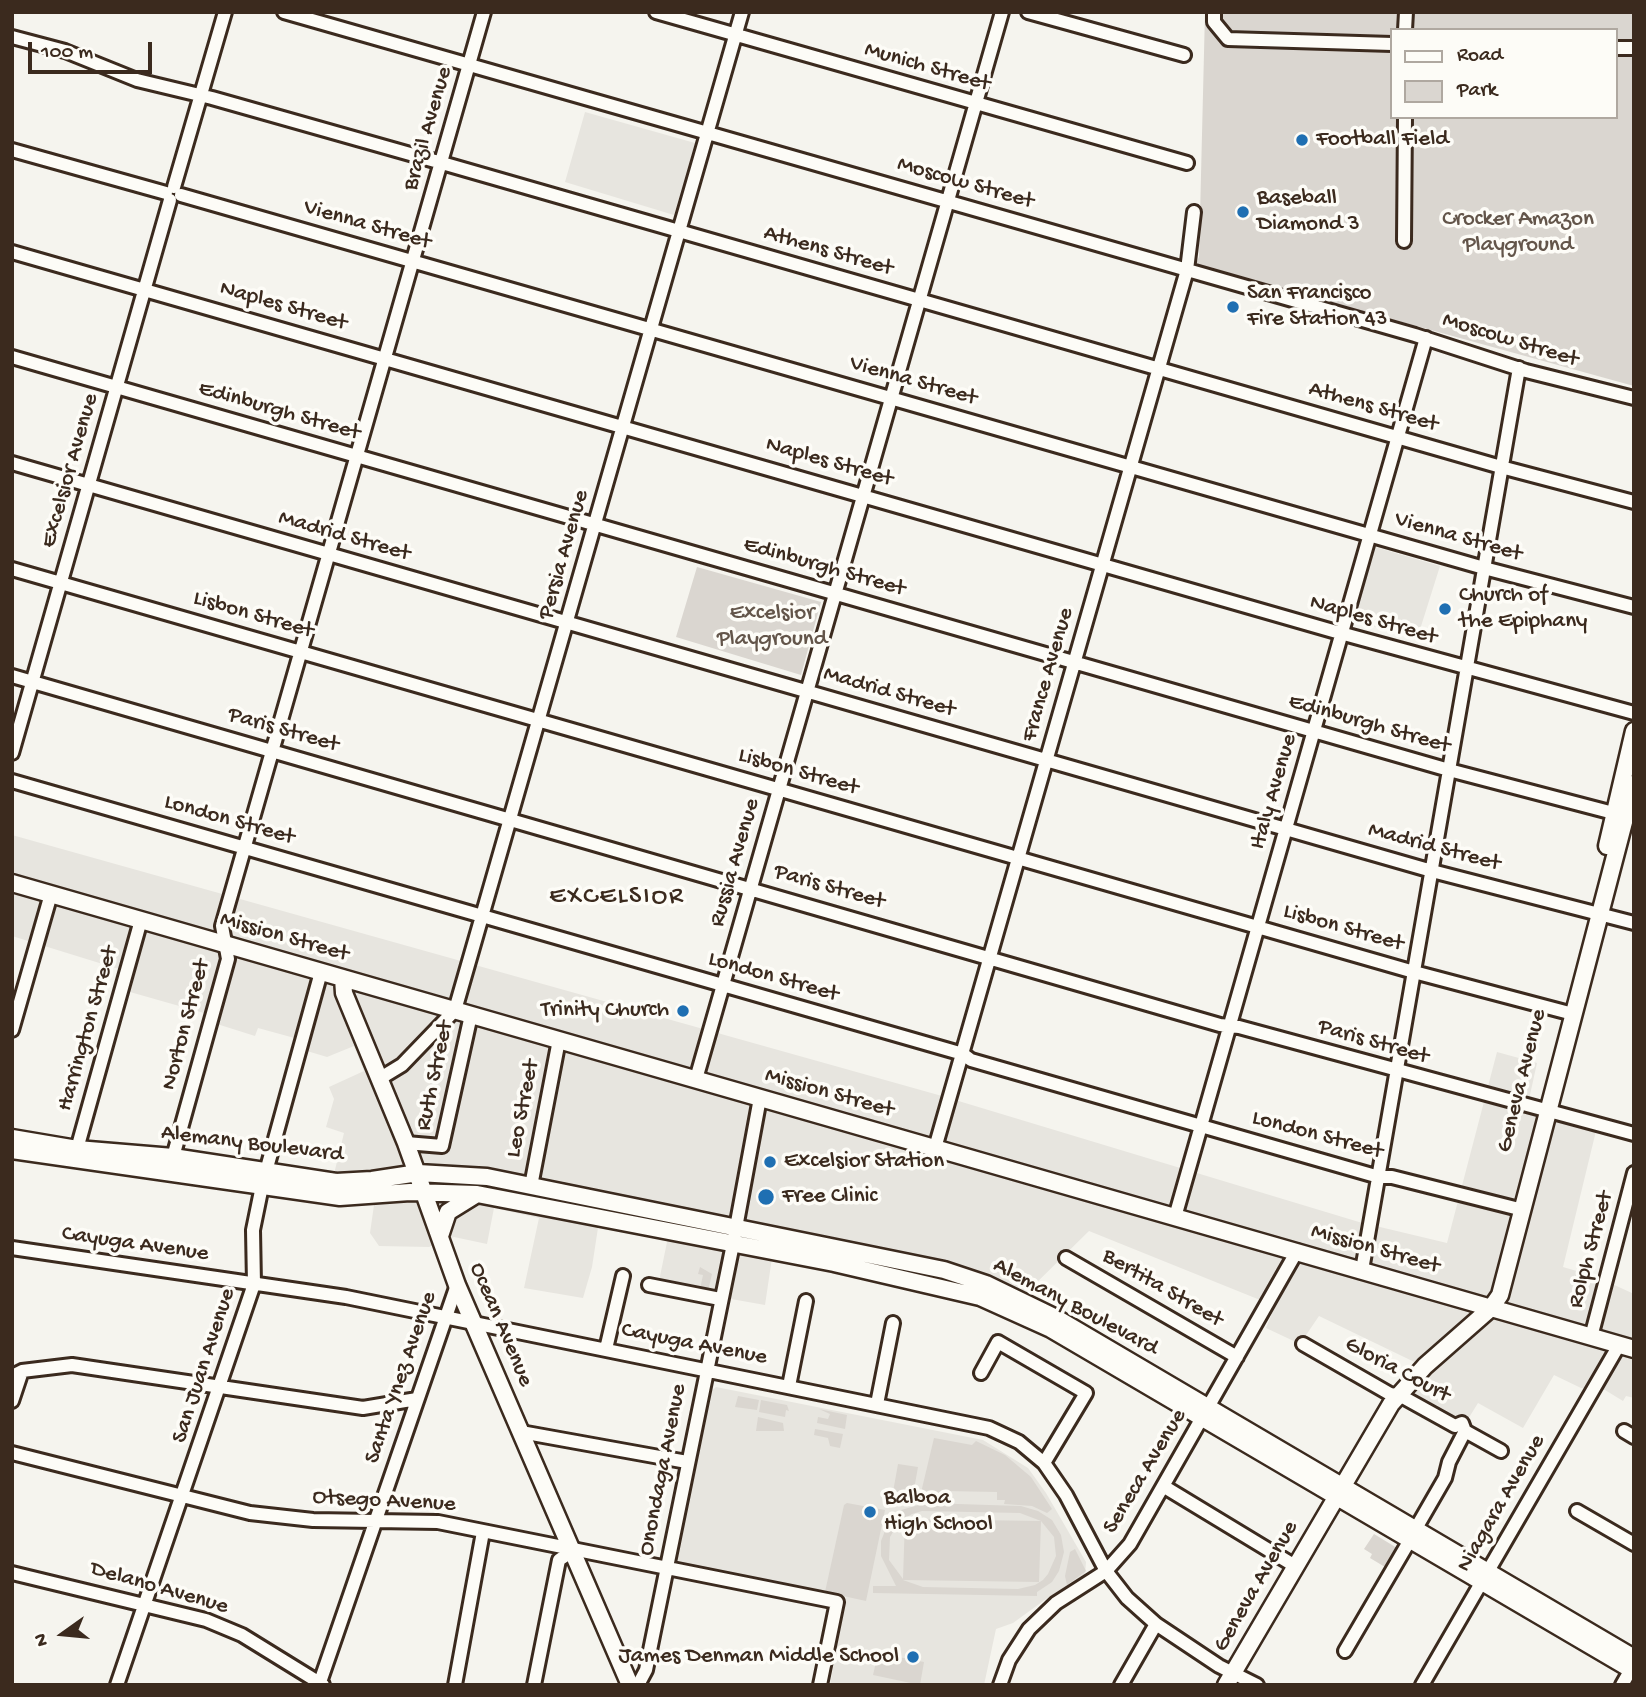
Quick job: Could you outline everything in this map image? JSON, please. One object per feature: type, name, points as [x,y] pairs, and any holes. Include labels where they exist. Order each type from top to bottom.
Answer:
[{"type":"main road","name":"Geneva Avenue","points":[[1229,1679],[1394,1398],[1485,1306],[1518,1209],[1544,1111],[1620,815],[1634,731]]},
{"type":"main road","name":"Geneva Avenue","points":[[1620,815],[1634,784]]},
{"type":"main road","name":"Mission Street","points":[[12,883],[1626,1347]]},
{"type":"main road","name":"Ocean Avenue","points":[[343,978],[344,993],[418,1173],[457,1285],[630,1685]]},
{"type":"main road","name":"Alemany Boulevard","points":[[12,1138],[77,1149],[173,1157],[340,1197],[424,1192],[477,1194],[944,1270],[986,1284],[1056,1318],[1206,1413],[1633,1666]]},
{"type":"main road","name":"Alemany Boulevard","points":[[12,1150],[264,1179],[372,1181],[418,1173],[487,1177],[734,1237]]},
{"type":"main road","points":[[440,1236],[448,1212],[477,1194]]},
{"type":"street","name":"Excelsior Avenue","points":[[12,753],[225,12]]},
{"type":"street","name":"Moscow Street","points":[[284,12],[1426,338],[1519,368],[1634,398]]},
{"type":"street","name":"Brazil Avenue","points":[[225,944],[221,930],[484,12]]},
{"type":"street","name":"Munich Street","points":[[656,12],[1187,163]]},
{"type":"street","name":"Persia Avenue","points":[[379,1079],[402,1065],[463,1012],[483,916],[742,12]]},
{"type":"street","name":"Russia Avenue","points":[[696,1079],[1002,12]]},
{"type":"street","points":[[1028,12],[1184,55]]},
{"type":"street","points":[[1214,12],[1214,22],[1228,39],[1390,44]]},
{"type":"street","name":"Athens Street","points":[[12,37],[65,51],[137,80],[441,162],[1501,467],[1634,502]]},
{"type":"street","points":[[1405,119],[1405,241]]},
{"type":"street","name":"Vienna Street","points":[[12,150],[651,328],[1484,568],[1634,607]]},
{"type":"street","name":"France Avenue","points":[[935,1148],[1187,270],[1194,212]]},
{"type":"street","name":"Naples Street","points":[[12,252],[863,494],[1342,634],[1634,713]]},
{"type":"street","name":"Italy Avenue","points":[[1175,1217],[1426,338]]},
{"type":"street","name":"Edinburgh Street","points":[[12,358],[1449,770],[1620,815]]},
{"type":"street","points":[[1362,1270],[1519,368]]},
{"type":"street","name":"Madrid Street","points":[[12,464],[1432,871],[1634,923]]},
{"type":"street","name":"Lisbon Street","points":[[12,569],[1414,972],[1569,1013]]},
{"type":"street","name":"Paris Street","points":[[12,676],[751,887],[1220,1025],[1229,1025],[1397,1073],[1634,1134]]},
{"type":"street","name":"London Street","points":[[12,781],[963,1054],[971,1060],[1379,1177],[1392,1177],[1518,1209]]},
{"type":"street","points":[[12,1030],[51,894]]},
{"type":"street","name":"Harrington Street","points":[[77,1149],[141,920]]},
{"type":"street","name":"Norton Street","points":[[173,1157],[228,959],[225,944]]},
{"type":"street","name":"San Juan Avenue","points":[[117,1685],[254,1284],[253,1230],[264,1179],[321,972]]},
{"type":"street","name":"Ruth Street","points":[[406,1143],[442,1146],[463,1012]]},
{"type":"street","name":"Leo Street","points":[[531,1186],[559,1040]]},
{"type":"street","name":"Onondaga Avenue","points":[[638,1685],[646,1670],[760,1098]]},
{"type":"street","name":"Rolph Street","points":[[1591,1337],[1632,1189],[1634,1173]]},
{"type":"street","name":"Cayuga Avenue","points":[[12,1248],[346,1297],[989,1428],[1019,1442],[1044,1463],[1066,1495],[1106,1571],[1128,1598],[1156,1624],[1229,1679],[1257,1685]]},
{"type":"street","name":"Seneca Avenue","points":[[1000,1685],[1009,1660],[1029,1629],[1056,1603],[1106,1571],[1130,1544],[1297,1251]]},
{"type":"street","name":"Bertita Street","points":[[1066,1258],[1237,1357]]},
{"type":"street","points":[[606,1349],[623,1276]]},
{"type":"street","name":"Santa Ynez Avenue","points":[[320,1684],[457,1285]]},
{"type":"street","points":[[649,1285],[720,1299]]},
{"type":"street","points":[[789,1386],[806,1301]]},
{"type":"street","points":[[877,1404],[893,1322]]},
{"type":"street","points":[[981,1373],[998,1342],[1086,1393],[1044,1463]]},
{"type":"street","name":"Gloria Court","points":[[1303,1344],[1394,1398],[1455,1426],[1462,1423],[1465,1432]]},
{"type":"street","name":"Niagara Avenue","points":[[1422,1685],[1484,1577],[1626,1347]]},
{"type":"street","points":[[12,1401],[17,1374],[72,1364],[363,1408],[417,1399]]},
{"type":"street","points":[[521,1432],[687,1462]]},
{"type":"street","points":[[1345,1651],[1445,1478],[1449,1462],[1465,1432],[1501,1451]]},
{"type":"street","name":"Otsego Avenue","points":[[12,1453],[250,1513],[313,1520],[438,1522],[837,1602],[820,1685]]},
{"type":"street","points":[[1163,1486],[1294,1566]]},
{"type":"street","points":[[1577,1511],[1634,1544]]},
{"type":"street","points":[[455,1685],[482,1532]]},
{"type":"street","points":[[534,1685],[559,1560],[572,1551]]},
{"type":"street","name":"Delano Avenue","points":[[12,1573],[206,1620],[242,1635],[320,1684]]},
{"type":"street","points":[[1121,1685],[1156,1624]]},
{"type":"street","points":[[1622,1685],[1633,1666]]},
{"type":"shaded area","points":[[585,112],[695,143],[674,215],[565,182]]},
{"type":"shaded area","points":[[1375,547],[1440,566],[1417,639],[1354,621]]},
{"type":"shaded area","points":[[12,835],[942,1096],[1359,1222],[1447,1243],[1497,1052],[1537,1063],[1526,1113],[1596,1131],[1563,1267],[1597,1277],[1634,1294],[1634,1398],[1626,1396],[1623,1401],[1605,1390],[1581,1388],[1554,1375],[1523,1428],[1478,1403],[1465,1424],[1411,1399],[1431,1370],[1319,1316],[1300,1344],[1266,1328],[1275,1306],[1089,1231],[1025,1294],[990,1275],[776,1231],[765,1305],[658,1286],[674,1208],[603,1195],[592,1267],[583,1298],[524,1288],[539,1218],[494,1208],[487,1244],[454,1237],[429,1247],[379,1246],[370,1233],[374,1205],[372,1172],[334,1174],[344,1133],[326,1127],[334,1099],[329,1087],[364,1071],[354,1046],[327,1057],[307,1051],[309,1042],[258,1028],[255,1036],[217,1024],[218,1017],[130,992],[135,974],[12,936]]},
{"type":"shaded area","name":"Balboa High School","points":[[716,1387],[983,1440],[1028,1468],[1046,1493],[1086,1562],[1085,1575],[1013,1623],[996,1629],[984,1685],[830,1685],[846,1597],[726,1576],[674,1562],[691,1470],[710,1392]]},
{"type":"green space","name":"Crocker Amazon Playground","points":[[1205,12],[1634,12],[1634,386],[1195,265],[1199,257]]},
{"type":"green space","name":"Excelsior Playground","points":[[697,567],[821,602],[801,675],[676,637]]},
{"type":"green space","points":[[700,1267],[712,1274],[708,1291],[700,1289],[703,1275],[698,1274]]},
{"type":"green space","points":[[738,1396],[759,1400],[757,1410],[735,1407]]},
{"type":"green space","points":[[761,1400],[787,1405],[789,1411],[786,1410],[785,1417],[759,1412]]},
{"type":"green space","points":[[819,1409],[847,1415],[845,1429],[817,1423],[818,1417],[828,1419],[830,1414]]},
{"type":"green space","points":[[758,1417],[783,1423],[784,1431],[756,1431]]},
{"type":"green space","points":[[815,1429],[843,1434],[840,1448],[830,1446],[828,1438],[814,1435]]},
{"type":"green space","points":[[934,1438],[972,1445],[976,1441],[1005,1455],[1031,1477],[1052,1509],[1047,1513],[1032,1506],[1004,1504],[1005,1500],[997,1500],[997,1492],[944,1491],[944,1499],[919,1501]]},
{"type":"green space","points":[[898,1464],[918,1467],[913,1495],[893,1492]]},
{"type":"green space","points":[[847,1503],[885,1510],[866,1601],[825,1592],[844,1505]]},
{"type":"green space","points":[[926,1503],[1021,1506],[1038,1511],[1052,1520],[1061,1535],[1064,1552],[1059,1571],[1052,1582],[1037,1592],[1037,1596],[873,1593],[873,1586],[896,1586],[881,1556],[881,1541],[887,1526],[901,1510]],"holes":[[[922,1511],[1020,1513],[1041,1521],[905,1519],[903,1579],[889,1560],[890,1537],[899,1522],[912,1514]],[[1041,1521],[1054,1537],[1056,1556],[1048,1574],[1043,1580],[1035,1585],[1018,1589],[923,1587],[903,1580],[1039,1582]]]},
{"type":"green space","points":[[1374,1534],[1397,1548],[1385,1567],[1370,1558],[1372,1554],[1364,1549]]},
{"type":"green space","points":[[1075,1549],[1086,1571],[1067,1585],[1065,1576],[1070,1552]]},
{"type":"green space","points":[[878,1653],[924,1662],[920,1685],[873,1675]]},
{"type":"place","name":"Football Field","points":[[1302,140]]},
{"type":"place","name":"Baseball Diamond 3","points":[[1243,212]]},
{"type":"place","name":"San Francisco Fire Station 43","points":[[1233,307]]},
{"type":"place","name":"Church of the Epiphany","points":[[1445,609]]},
{"type":"place","name":"Trinity Church","points":[[683,1011]]},
{"type":"place","name":"Excelsior Station","points":[[770,1162]]},
{"type":"place","name":"Free Clinic","points":[[766,1197]]},
{"type":"place","name":"Balboa High School","points":[[870,1512]]},
{"type":"place","name":"James Denman Middle School","points":[[913,1657]]},
{"type":"district","name":"EXCELSIOR","points":[[617,898]]}]
